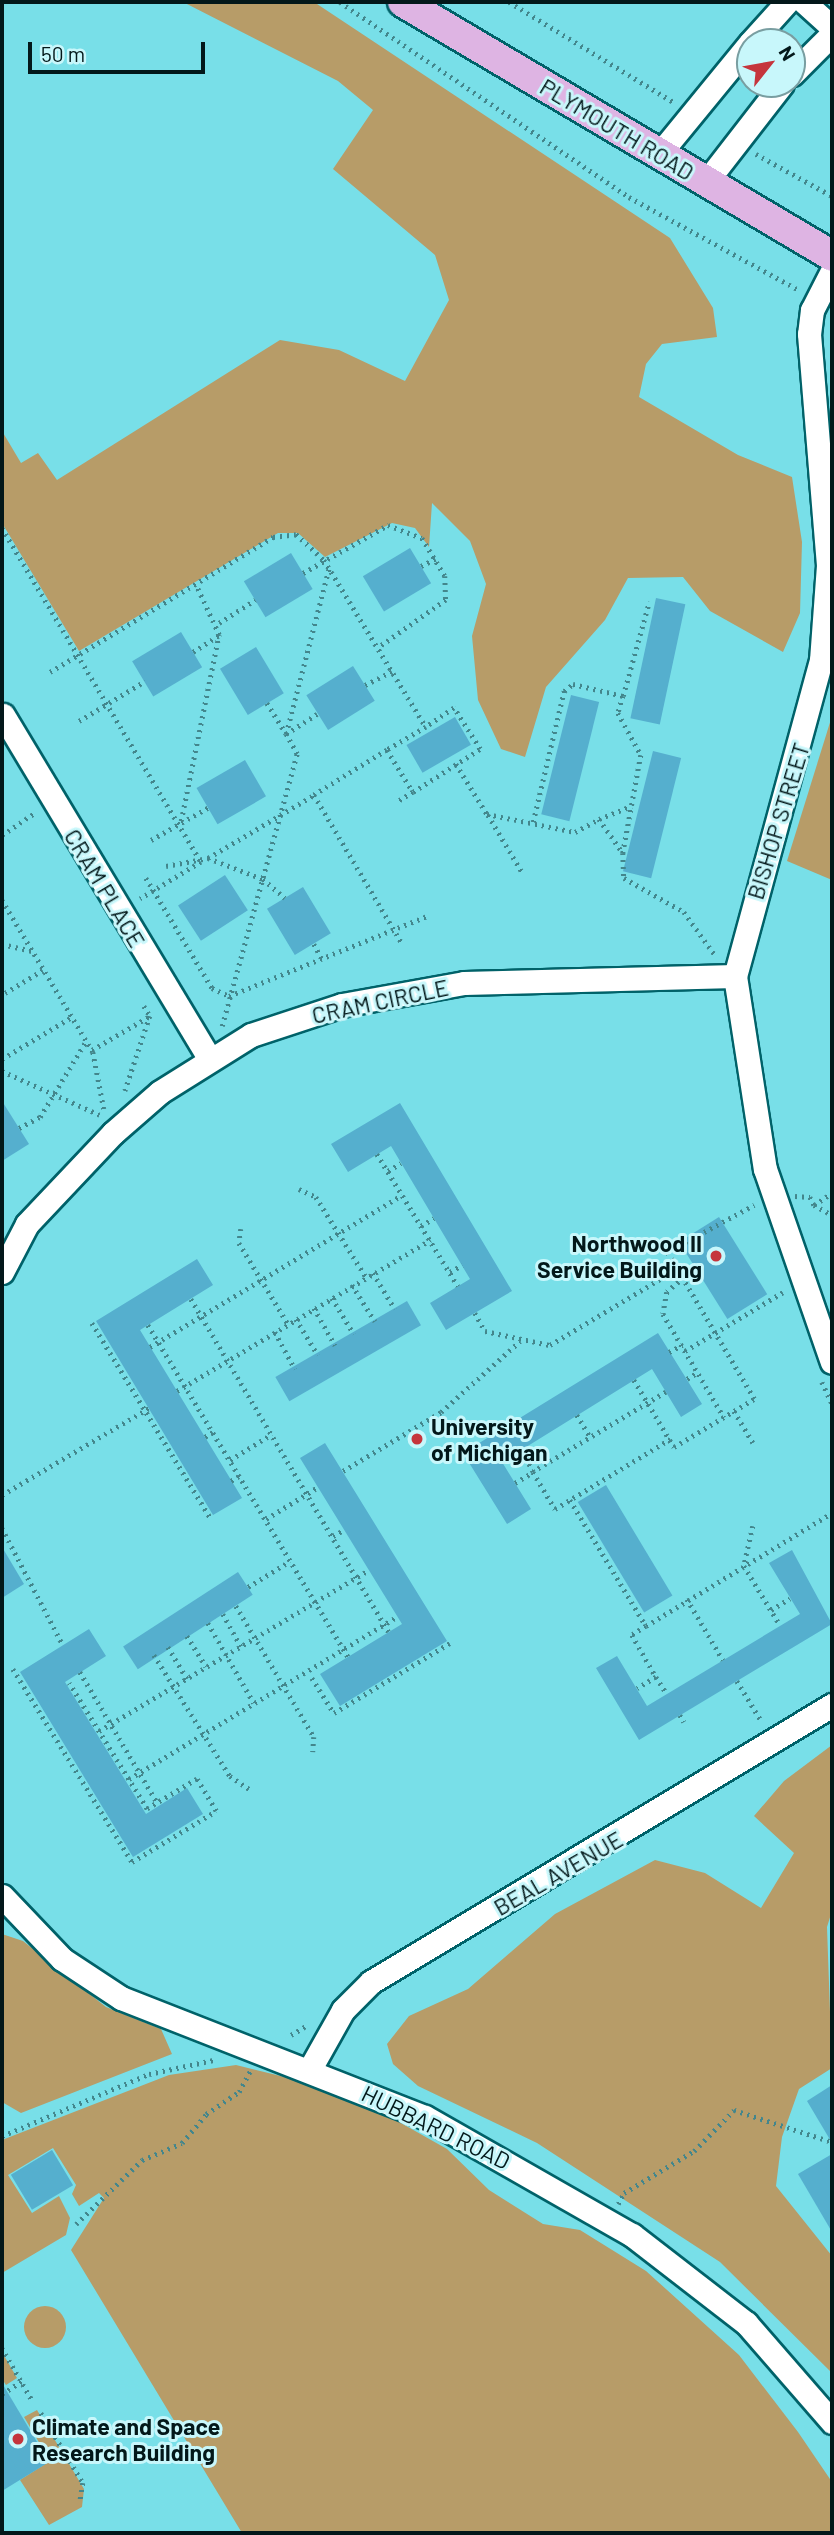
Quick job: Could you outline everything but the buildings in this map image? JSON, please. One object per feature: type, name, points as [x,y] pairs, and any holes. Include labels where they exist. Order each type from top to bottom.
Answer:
[{"type":"main road","name":"PLYMOUTH ROAD","points":[[403,2],[832,256]]},
{"type":"street","points":[[763,28],[787,2]]},
{"type":"street","points":[[804,2],[832,27]]},
{"type":"street","points":[[806,60],[832,34]]},
{"type":"street","points":[[660,153],[736,59]]},
{"type":"street","points":[[706,182],[734,141],[770,98]]},
{"type":"street","name":"BISHOP STREET","points":[[832,271],[817,298],[809,365],[826,514],[821,660],[735,976],[765,1169],[832,1362]]},
{"type":"street","name":"CRAM PLACE","points":[[3,715],[215,1055]]},
{"type":"street","name":"CRAM CIRCLE","points":[[2,1272],[27,1224],[113,1133],[215,1055],[303,1016],[406,991],[464,984],[735,976]]},
{"type":"street","name":"BEAL AVENUE","points":[[310,2067],[343,2010],[371,1982],[832,1705]]},
{"type":"street","name":"HUBBARD ROAD","points":[[2,1896],[62,1959],[121,1998],[310,2067],[425,2117],[632,2235],[746,2323],[832,2422]]},
{"type":"path","points":[[340,2],[629,197],[817,298]]},
{"type":"path","points":[[509,2],[691,113]]},
{"type":"path","points":[[734,141],[832,196]]},
{"type":"path","points":[[303,573],[388,525],[413,530],[435,559],[448,587],[442,608],[378,648]]},
{"type":"path","points":[[2,528],[180,822],[201,862]]},
{"type":"path","points":[[50,672],[284,533],[307,541],[324,560],[426,727]]},
{"type":"path","points":[[421,566],[435,559]]},
{"type":"path","points":[[286,734],[329,568]]},
{"type":"path","points":[[180,822],[219,635],[219,623],[196,585]]},
{"type":"path","points":[[219,623],[254,600]]},
{"type":"path","points":[[649,602],[618,713],[641,755],[623,853],[624,878],[684,912],[717,957]]},
{"type":"path","points":[[193,652],[219,635]]},
{"type":"path","points":[[365,685],[392,671]]},
{"type":"path","points":[[79,721],[145,681]]},
{"type":"path","points":[[533,822],[564,691],[573,684],[623,696]]},
{"type":"path","points":[[215,1055],[297,754],[267,703]]},
{"type":"path","points":[[137,901],[316,796],[454,708],[480,749],[396,803]]},
{"type":"path","points":[[286,734],[317,714]]},
{"type":"path","points":[[387,750],[413,792]]},
{"type":"path","points":[[456,764],[522,872]]},
{"type":"path","points":[[316,796],[403,945]]},
{"type":"path","points":[[487,814],[575,832],[632,806]]},
{"type":"path","points":[[151,840],[209,807]]},
{"type":"path","points":[[599,819],[623,853]]},
{"type":"path","points":[[208,859],[263,879],[285,898]]},
{"type":"path","points":[[166,866],[201,862]]},
{"type":"path","points":[[146,878],[212,988],[229,996],[396,932],[427,916]]},
{"type":"path","points":[[2,900],[92,1050],[104,1110]]},
{"type":"path","points":[[2,944],[32,951]]},
{"type":"path","points":[[314,944],[323,961]]},
{"type":"path","points":[[5,993],[43,970]]},
{"type":"path","points":[[125,1092],[150,1016],[144,1006]]},
{"type":"path","points":[[92,1050],[150,1016]]},
{"type":"path","points":[[2,1059],[72,1017]]},
{"type":"path","points":[[19,1128],[40,1117],[52,1093],[86,1041]]},
{"type":"path","points":[[2,1070],[100,1115]]},
{"type":"path","points":[[377,1154],[458,1286]]},
{"type":"path","points":[[388,1171],[401,1163]]},
{"type":"path","points":[[299,1189],[316,1197],[366,1277]]},
{"type":"path","points":[[814,1205],[832,1193]]},
{"type":"path","points":[[150,1347],[402,1195]]},
{"type":"path","points":[[784,1198],[802,1195],[832,1215]]},
{"type":"path","points":[[634,1380],[674,1447],[754,1399],[667,1252],[758,1204]]},
{"type":"path","points":[[421,1226],[434,1218]]},
{"type":"path","points":[[241,1229],[239,1243],[288,1324]]},
{"type":"path","points":[[177,1391],[430,1240]]},
{"type":"path","points":[[450,1272],[462,1265]]},
{"type":"path","points":[[475,1313],[485,1331],[520,1341],[550,1345],[677,1269]]},
{"type":"path","points":[[695,1269],[667,1292],[663,1314],[724,1417]]},
{"type":"path","points":[[373,1273],[395,1309]]},
{"type":"path","points":[[352,1286],[375,1321]]},
{"type":"path","points":[[685,1351],[783,1292]]},
{"type":"path","points":[[332,1298],[354,1334]]},
{"type":"path","points":[[191,1299],[389,1632]]},
{"type":"path","points":[[314,1308],[335,1345]]},
{"type":"path","points":[[296,1319],[318,1355]]},
{"type":"path","points":[[92,1323],[175,1455],[210,1517]]},
{"type":"path","points":[[148,1325],[348,1657]]},
{"type":"path","points":[[275,1332],[295,1369]]},
{"type":"path","points":[[343,1471],[442,1412],[520,1341]]},
{"type":"path","points":[[669,1352],[682,1345]]},
{"type":"path","points":[[687,1379],[698,1372]]},
{"type":"path","points":[[515,1483],[666,1392]]},
{"type":"path","points":[[2,1495],[147,1409]]},
{"type":"path","points":[[734,1411],[753,1443]]},
{"type":"path","points":[[578,1415],[590,1437]]},
{"type":"path","points":[[205,1437],[213,1432]]},
{"type":"path","points":[[230,1460],[272,1434]]},
{"type":"path","points":[[520,1450],[555,1509],[670,1439]]},
{"type":"path","points":[[231,1480],[239,1476]]},
{"type":"path","points":[[266,1519],[318,1487]]},
{"type":"path","points":[[570,1500],[646,1626]]},
{"type":"path","points":[[667,1694],[632,1635],[832,1513]]},
{"type":"path","points":[[753,1526],[744,1566],[780,1625]]},
{"type":"path","points":[[2,1530],[63,1645]]},
{"type":"path","points":[[332,1536],[344,1530]]},
{"type":"path","points":[[248,1587],[290,1561]]},
{"type":"path","points":[[98,1732],[369,1570]]},
{"type":"path","points":[[771,1609],[790,1598]]},
{"type":"path","points":[[687,1599],[723,1660]]},
{"type":"path","points":[[236,1606],[314,1737],[313,1752]]},
{"type":"path","points":[[223,1614],[241,1646]]},
{"type":"path","points":[[127,1780],[397,1617]]},
{"type":"path","points":[[208,1623],[254,1703]]},
{"type":"path","points":[[187,1636],[206,1667]]},
{"type":"path","points":[[312,1678],[334,1713],[409,1665],[450,1643]]},
{"type":"path","points":[[168,1647],[187,1679]]},
{"type":"path","points":[[154,1656],[230,1776],[249,1789]]},
{"type":"path","points":[[13,1669],[96,1799],[132,1862],[216,1811],[197,1779],[147,1809],[69,1682]]},
{"type":"path","points":[[80,1672],[159,1804]]},
{"type":"path","points":[[637,1689],[656,1676]]},
{"type":"path","points":[[737,1681],[763,1724]]},
{"type":"path","points":[[680,1715],[684,1722]]},
{"type":"path","points":[[2,2136],[149,2074],[220,2059]]},
{"type":"path","points":[[76,2224],[142,2160],[182,2143],[206,2115],[239,2092],[254,2064],[243,2060]]},
{"type":"path","points":[[616,2208],[624,2193],[694,2151],[734,2110],[832,2142]]},
{"type":"path","points":[[2,2348],[32,2400]]},
{"type":"path","points":[[2,2393],[22,2381]]},
{"type":"path","points":[[41,2413],[83,2483],[80,2503]]},
{"type":"shaded area","points":[[183,2],[314,2],[670,238],[713,308],[717,337],[662,344],[646,364],[639,397],[738,455],[792,477],[802,542],[800,613],[783,652],[710,611],[683,577],[628,578],[605,620],[546,687],[525,757],[501,749],[478,700],[472,636],[486,584],[470,541],[432,503],[429,547],[415,528],[392,523],[325,557],[298,533],[278,533],[79,651],[2,523],[2,431],[21,463],[38,453],[57,480],[280,340],[339,350],[405,381],[449,300],[435,255],[333,169],[373,110],[338,81]]},
{"type":"shaded area","points":[[832,716],[832,880],[787,861]]},
{"type":"shaded area","points":[[832,1745],[832,1911],[827,1927],[832,2068],[799,2089],[782,2137],[776,2186],[832,2256],[832,2373],[720,2262],[537,2143],[418,2086],[393,2064],[387,2044],[409,2016],[468,1989],[555,1914],[655,1860],[705,1873],[761,1908],[794,1853],[754,1816],[784,1781]]},
{"type":"shaded area","points":[[2,1934],[23,1941],[106,2007],[161,2029],[172,2054],[21,2113],[2,2102]]},
{"type":"shaded area","points":[[236,2065],[346,2092],[447,2149],[489,2190],[543,2224],[580,2230],[646,2271],[739,2355],[798,2432],[832,2482],[832,2533],[242,2533],[71,2250],[104,2198],[99,2193],[79,2206],[72,2194],[76,2185],[53,2148],[8,2175],[32,2213],[59,2196],[70,2218],[66,2235],[2,2273],[2,2140],[169,2075]]},
{"type":"shaded area","points":[[45,2306],[60,2312],[66,2327],[60,2342],[45,2348],[30,2342],[24,2327],[30,2312]]},
{"type":"shaded area","points":[[2,2352],[17,2378],[6,2385],[2,2379]]},
{"type":"shaded area","points":[[37,2410],[84,2489],[82,2507],[49,2525],[20,2480],[50,2461],[24,2417]]},
{"type":"place","name":"Northwood II Service Building","points":[[716,1256]]},
{"type":"place","name":"University of Michigan","points":[[417,1439]]},
{"type":"place","name":"Climate and Space Research Building","points":[[18,2439]]}]
